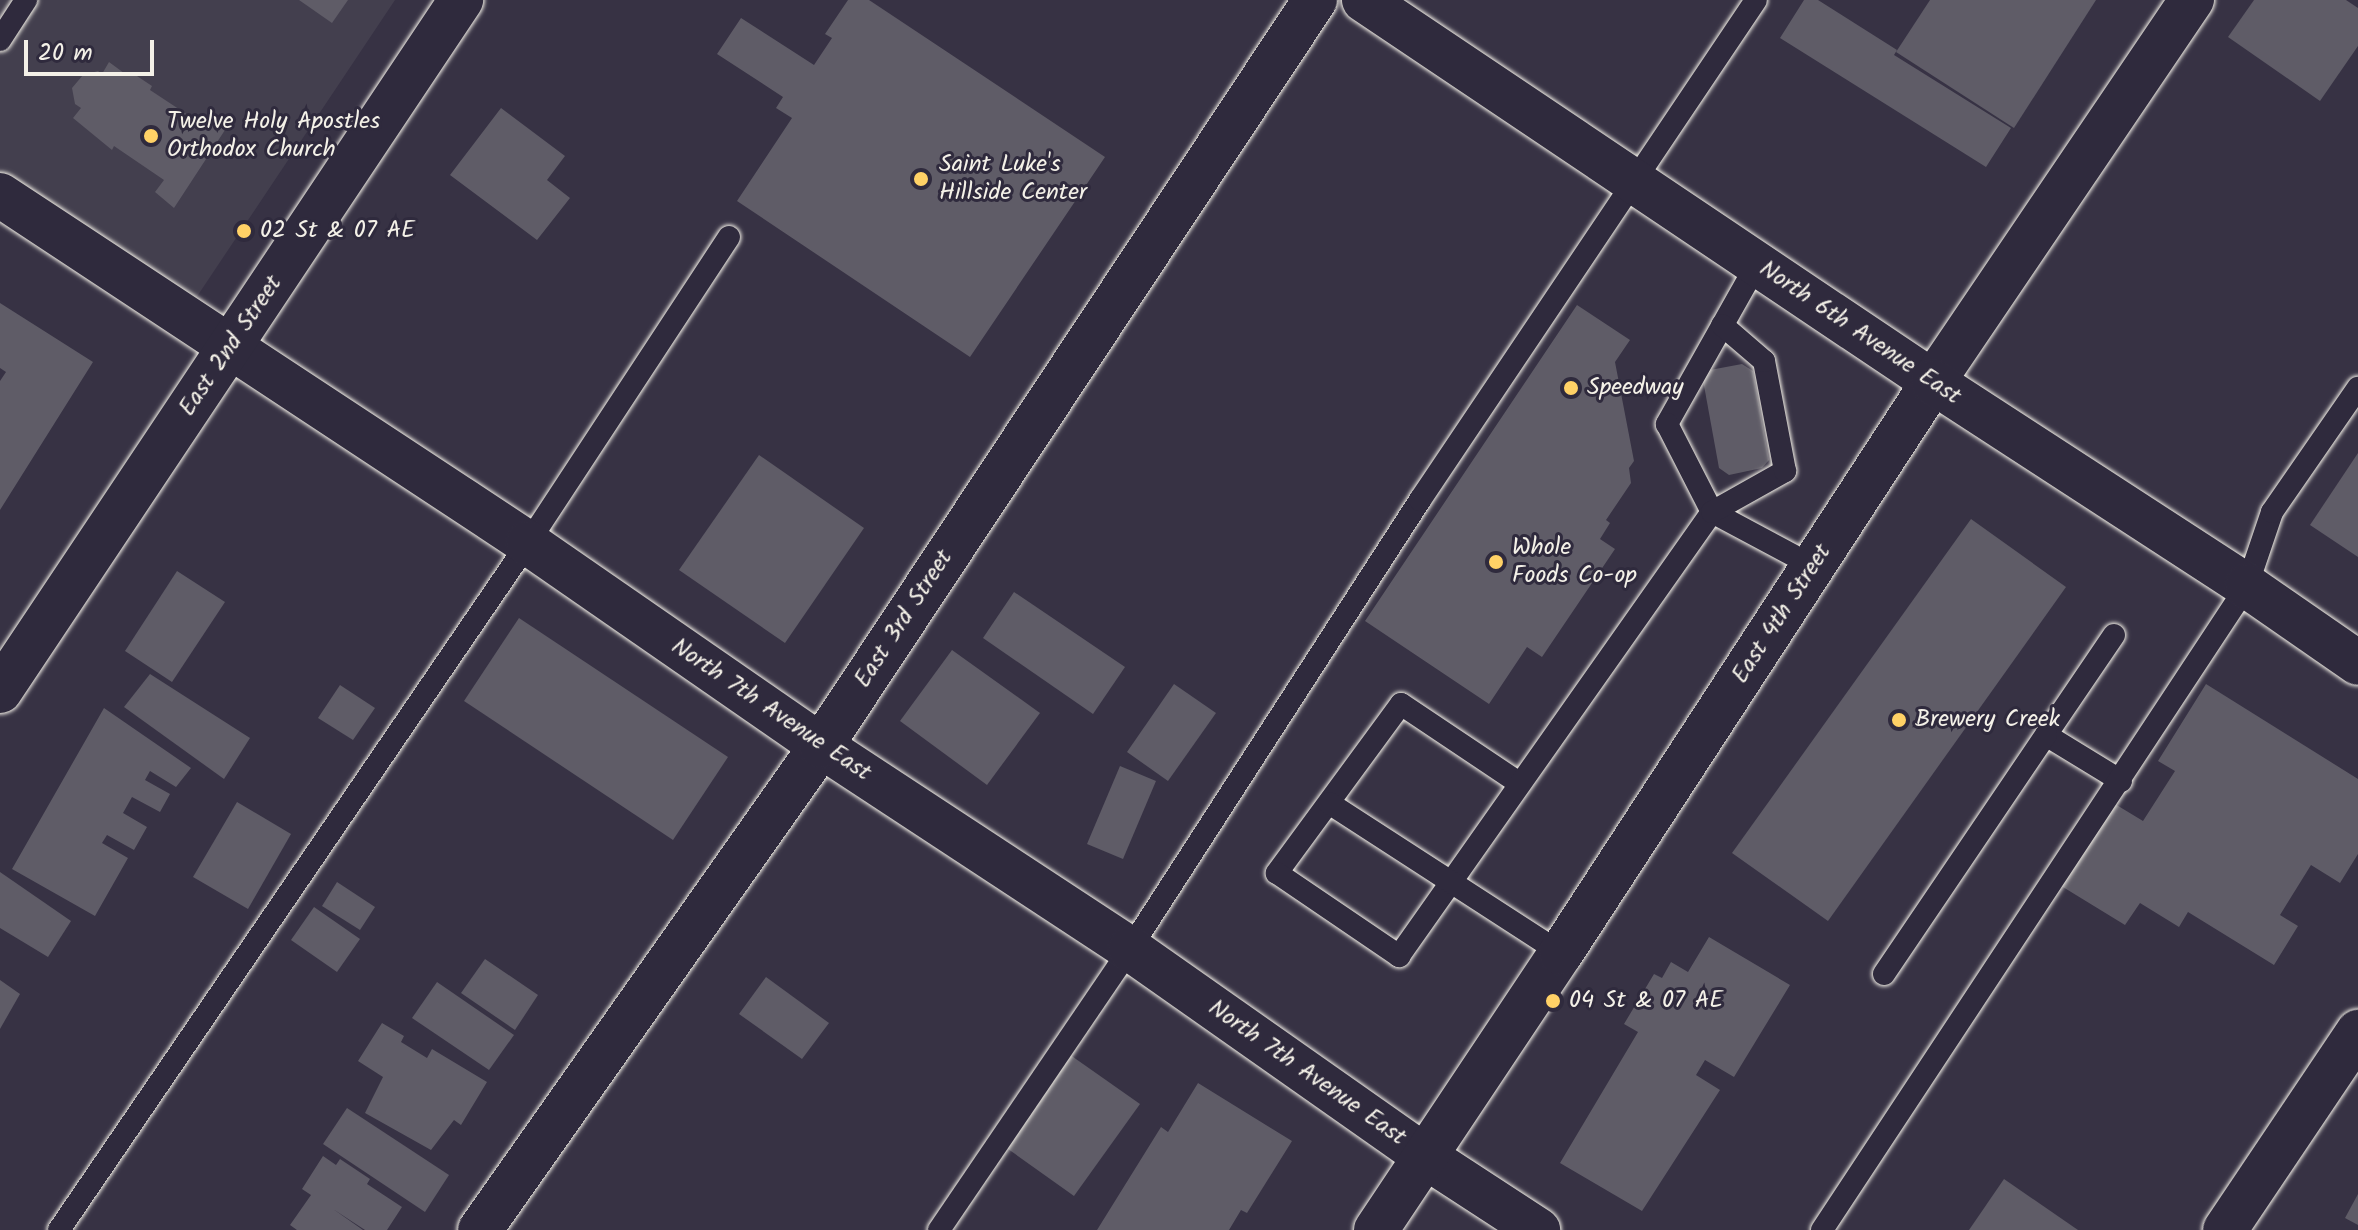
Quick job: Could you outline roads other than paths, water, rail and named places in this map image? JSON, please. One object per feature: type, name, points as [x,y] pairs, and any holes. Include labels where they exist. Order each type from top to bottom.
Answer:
[{"type":"street","name":"East 2nd Street","points":[[0,691],[461,0]]},
{"type":"street","name":"East 3rd Street","points":[[480,1230],[821,746],[1315,0]]},
{"type":"street","name":"North 6th Avenue East","points":[[1364,0],[1933,382],[2247,586],[2358,663]]},
{"type":"street","name":"East 4th Street","points":[[1376,1230],[1561,953],[1933,382],[2192,0]]},
{"type":"street","name":"North 7th Avenue East","points":[[0,195],[528,543],[821,746],[1130,949],[1426,1157],[1538,1230]]},
{"type":"street","points":[[2225,1230],[2358,1032]]},
{"type":"lane","points":[[0,40],[26,0]]},
{"type":"lane","points":[[939,1230],[1130,949],[1420,500],[1756,0]]},
{"type":"lane","points":[[59,1230],[528,543],[729,237]]},
{"type":"lane","points":[[1757,264],[1667,424],[1712,512],[1813,566]]},
{"type":"lane","points":[[1519,783],[1401,704],[1277,873],[1399,956],[1712,512],[1785,471],[1764,361],[1722,325]]},
{"type":"lane","points":[[1822,1230],[2247,586],[2272,512],[2358,388]]},
{"type":"lane","points":[[1884,974],[2114,635]]},
{"type":"lane","points":[[2046,735],[2121,781]]},
{"type":"lane","points":[[1329,803],[1561,953]]},
{"type":"place","name":"Twelve Holy Apostles Orthodox Church","points":[[151,136]]},
{"type":"place","name":"Saint Luke's Hillside Center","points":[[921,179]]},
{"type":"place","name":"02 St & 07 AE","points":[[244,231]]},
{"type":"place","name":"Speedway","points":[[1571,388]]},
{"type":"place","name":"Whole Foods Co-op","points":[[1496,562]]},
{"type":"place","name":"Brewery Creek","points":[[1899,720]]},
{"type":"place","name":"04 St & 07 AE","points":[[1553,1001]]}]
